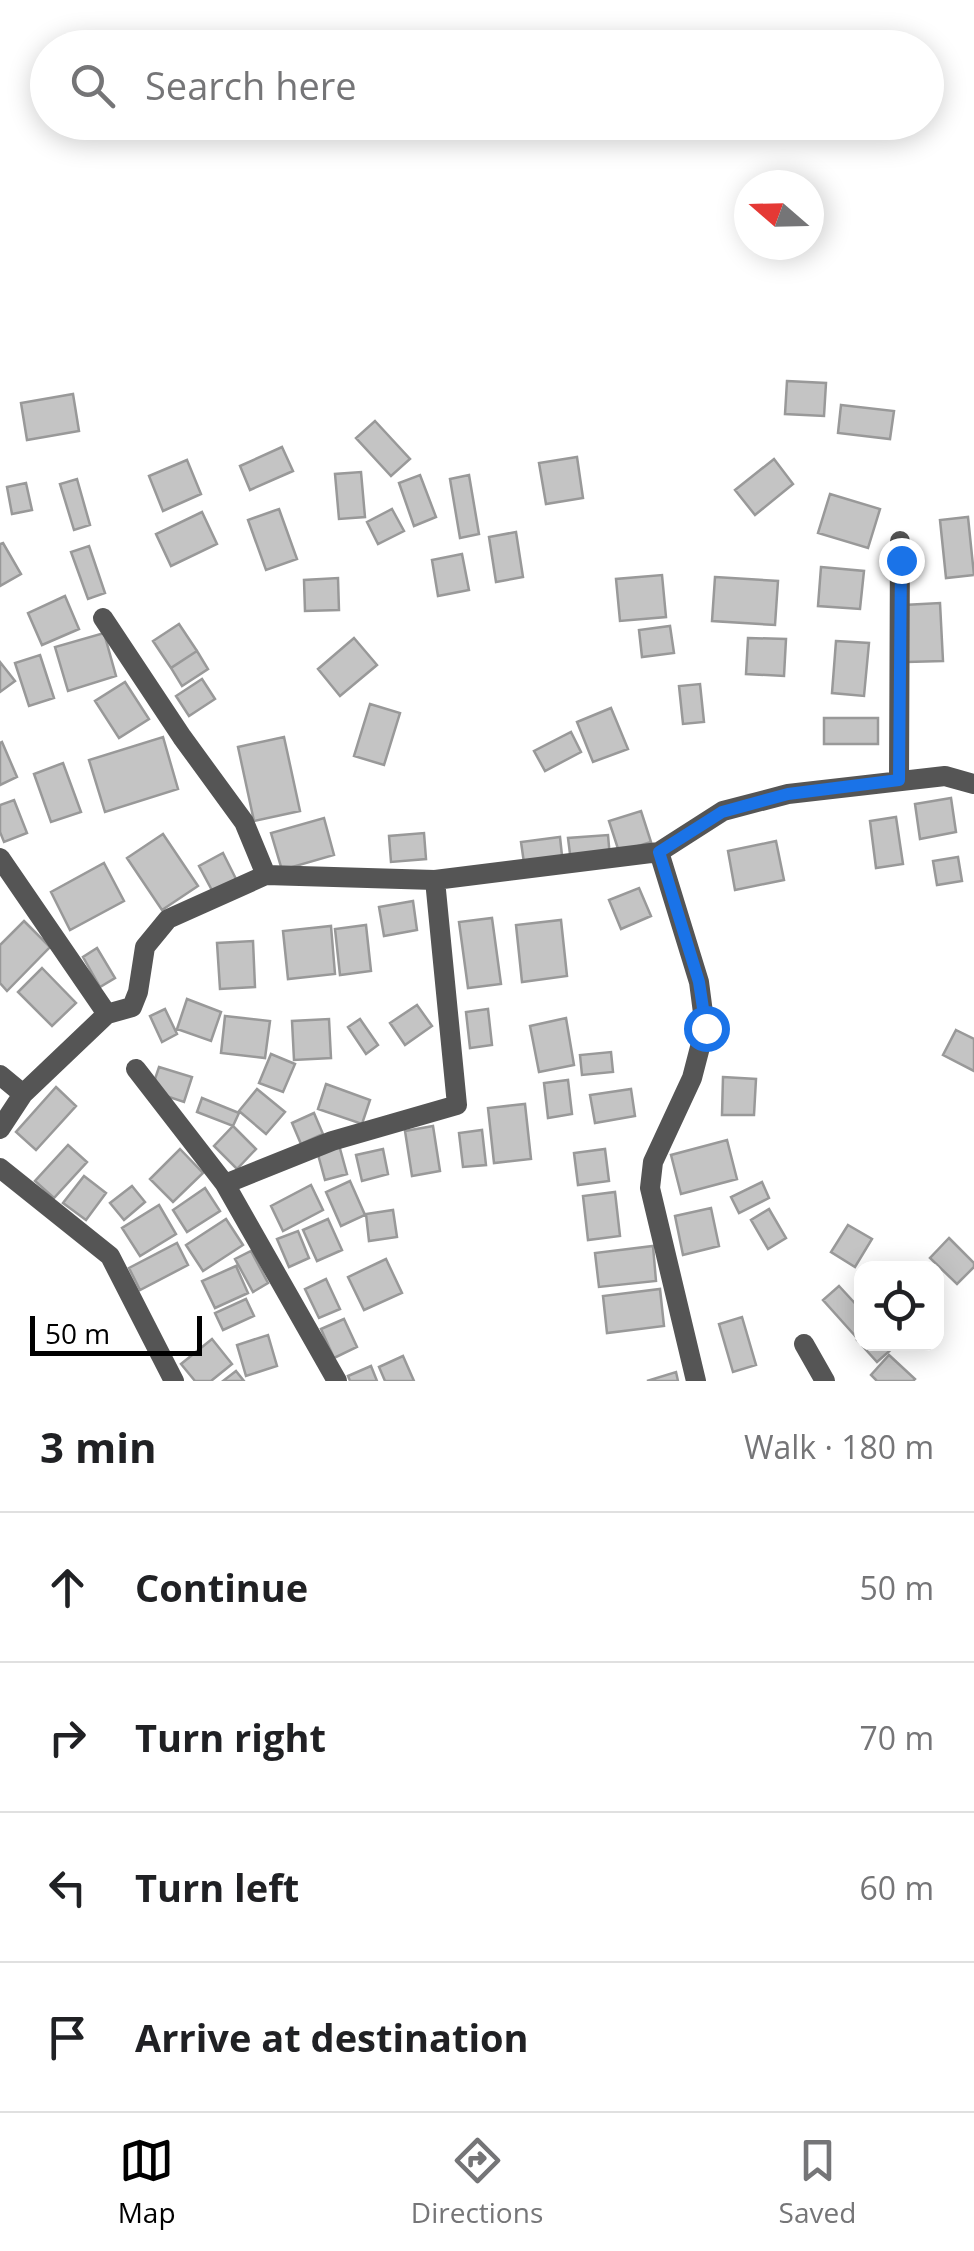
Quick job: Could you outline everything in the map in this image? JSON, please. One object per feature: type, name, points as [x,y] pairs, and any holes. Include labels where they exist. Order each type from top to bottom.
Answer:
[{"type":"street","points":[[899,780],[900,541]]},
{"type":"street","points":[[103,618],[182,738],[244,822],[266,875]]},
{"type":"street","points":[[0,1129],[23,1094],[107,1014],[132,1006],[146,947],[168,918],[266,875],[435,880],[659,852],[722,812],[788,794],[945,776],[974,784]]},
{"type":"street","points":[[659,852],[699,982],[706,1028],[692,1078],[654,1162],[650,1188],[696,1381]]},
{"type":"street","points":[[0,858],[107,1014]]},
{"type":"street","points":[[225,1184],[332,1141],[457,1105],[435,880]]},
{"type":"street","points":[[136,1069],[225,1184],[337,1381]]},
{"type":"street","points":[[0,1075],[23,1094]]},
{"type":"street","points":[[0,1168],[110,1256],[174,1381]]},
{"type":"street","points":[[804,1344],[824,1381]]},
{"type":"building","points":[[787,381],[826,383],[824,416],[785,414]]},
{"type":"building","points":[[73,394],[79,431],[27,440],[21,403]]},
{"type":"building","points":[[841,405],[894,411],[890,439],[838,433]]},
{"type":"building","points":[[375,421],[410,459],[391,476],[356,438]]},
{"type":"building","points":[[282,447],[293,471],[250,490],[240,466]]},
{"type":"building","points":[[577,457],[583,498],[546,504],[539,463]]},
{"type":"building","points":[[774,459],[793,484],[755,515],[735,490]]},
{"type":"building","points":[[187,460],[201,494],[163,511],[149,476]]},
{"type":"building","points":[[361,472],[365,517],[339,519],[335,474]]},
{"type":"building","points":[[420,475],[436,517],[414,526],[399,483]]},
{"type":"building","points":[[469,475],[479,534],[460,538],[450,479]]},
{"type":"building","points":[[77,479],[90,525],[74,530],[60,484]]},
{"type":"building","points":[[26,483],[32,510],[12,514],[7,487]]},
{"type":"building","points":[[830,494],[880,509],[868,548],[818,533]]},
{"type":"building","points":[[279,509],[297,559],[266,570],[248,520]]},
{"type":"building","points":[[392,509],[404,531],[378,544],[367,522]]},
{"type":"building","points":[[202,512],[217,544],[171,566],[156,534]]},
{"type":"building","points":[[968,517],[974,575],[946,578],[940,520]]},
{"type":"building","points":[[516,532],[523,577],[496,582],[489,537]]},
{"type":"building","points":[[3,543],[21,574],[0,586],[0,544]]},
{"type":"building","points":[[89,546],[105,593],[88,599],[71,552]]},
{"type":"building","points":[[462,554],[469,590],[438,596],[432,560]]},
{"type":"building","points":[[821,567],[864,571],[860,609],[818,606]]},
{"type":"building","points":[[662,575],[666,617],[620,621],[616,579]]},
{"type":"building","points":[[715,577],[778,581],[775,625],[712,621]]},
{"type":"building","points":[[338,578],[339,610],[305,611],[304,580]]},
{"type":"building","points":[[65,596],[79,629],[42,645],[28,613]]},
{"type":"building","points":[[940,603],[943,661],[907,662],[904,605]]},
{"type":"building","points":[[179,624],[197,651],[171,668],[153,641]]},
{"type":"building","points":[[670,626],[674,653],[642,657],[639,630]]},
{"type":"building","points":[[104,633],[116,676],[68,691],[55,647]]},
{"type":"building","points":[[354,638],[377,665],[340,696],[318,669]]},
{"type":"building","points":[[748,638],[786,639],[784,676],[746,674]]},
{"type":"building","points":[[836,641],[869,643],[864,696],[832,693]]},
{"type":"building","points":[[197,651],[208,669],[182,686],[171,668]]},
{"type":"building","points":[[40,655],[54,698],[29,706],[15,663]]},
{"type":"building","points":[[0,662],[15,681],[0,692]]},
{"type":"building","points":[[202,679],[215,699],[189,716],[176,696]]},
{"type":"building","points":[[125,682],[149,719],[119,738],[95,701]]},
{"type":"building","points":[[700,684],[704,722],[683,724],[679,686]]},
{"type":"building","points":[[370,704],[400,713],[384,765],[354,756]]},
{"type":"building","points":[[611,708],[628,749],[593,762],[577,722]]},
{"type":"building","points":[[824,718],[878,718],[878,744],[824,744]]},
{"type":"building","points":[[571,732],[581,752],[545,771],[534,751]]},
{"type":"building","points":[[163,737],[178,789],[105,812],[89,760]]},
{"type":"building","points":[[284,737],[300,811],[254,821],[238,747]]},
{"type":"building","points":[[0,743],[17,777],[0,785]]},
{"type":"building","points":[[63,763],[81,812],[51,822],[34,774]]},
{"type":"building","points":[[951,798],[956,832],[920,839],[915,804]]},
{"type":"building","points":[[14,800],[27,833],[4,842],[0,805]]},
{"type":"building","points":[[641,811],[651,842],[619,852],[609,821]]},
{"type":"building","points":[[896,817],[903,864],[876,868],[870,821]]},
{"type":"building","points":[[324,818],[334,855],[282,870],[271,833]]},
{"type":"building","points":[[424,833],[426,859],[391,862],[389,836]]},
{"type":"building","points":[[163,834],[198,886],[162,910],[127,858]]},
{"type":"building","points":[[608,835],[610,858],[571,862],[568,838]]},
{"type":"building","points":[[560,837],[563,865],[525,870],[521,842]]},
{"type":"building","points":[[776,841],[784,880],[735,890],[728,851]]},
{"type":"building","points":[[223,853],[237,881],[214,894],[199,866]]},
{"type":"building","points":[[958,857],[962,881],[937,885],[933,861]]},
{"type":"building","points":[[104,863],[124,901],[70,930],[51,892]]},
{"type":"building","points":[[639,888],[651,916],[621,929],[609,900]]},
{"type":"building","points":[[413,901],[417,930],[384,936],[379,907]]},
{"type":"building","points":[[492,918],[501,984],[468,988],[459,922]]},
{"type":"building","points":[[561,920],[567,976],[522,982],[516,925]]},
{"type":"building","points":[[24,921],[50,947],[7,991],[0,983],[0,945]]},
{"type":"building","points":[[366,925],[371,971],[340,975],[335,929]]},
{"type":"building","points":[[331,926],[335,974],[288,979],[283,931]]},
{"type":"building","points":[[253,941],[255,987],[220,989],[217,943]]},
{"type":"building","points":[[97,948],[115,978],[100,987],[83,957]]},
{"type":"building","points":[[42,968],[76,1003],[52,1026],[18,992]]},
{"type":"building","points":[[187,999],[221,1012],[211,1041],[177,1029]]},
{"type":"building","points":[[417,1005],[432,1026],[405,1045],[390,1023]]},
{"type":"building","points":[[165,1009],[177,1034],[162,1042],[150,1016]]},
{"type":"building","points":[[488,1009],[492,1045],[470,1048],[466,1012]]},
{"type":"building","points":[[225,1016],[270,1021],[265,1058],[221,1053]]},
{"type":"building","points":[[566,1018],[574,1065],[539,1072],[530,1026]]},
{"type":"building","points":[[329,1019],[331,1058],[294,1060],[292,1021]]},
{"type":"building","points":[[360,1019],[378,1045],[366,1054],[348,1027]]},
{"type":"building","points":[[956,1030],[974,1039],[974,1071],[943,1055]]},
{"type":"building","points":[[611,1052],[613,1072],[582,1075],[580,1055]]},
{"type":"building","points":[[271,1054],[295,1064],[283,1092],[259,1083]]},
{"type":"building","points":[[159,1067],[192,1077],[184,1102],[151,1091]]},
{"type":"building","points":[[723,1077],[756,1079],[754,1115],[722,1115]]},
{"type":"building","points":[[568,1080],[572,1114],[548,1118],[544,1083]]},
{"type":"building","points":[[326,1084],[370,1100],[362,1124],[318,1109]]},
{"type":"building","points":[[56,1087],[76,1106],[36,1150],[16,1132]]},
{"type":"building","points":[[257,1089],[285,1112],[266,1134],[239,1111]]},
{"type":"building","points":[[631,1089],[635,1116],[595,1123],[590,1095]]},
{"type":"building","points":[[202,1098],[239,1113],[233,1126],[197,1112]]},
{"type":"building","points":[[525,1104],[531,1159],[494,1163],[488,1108]]},
{"type":"building","points":[[314,1113],[323,1134],[301,1144],[292,1123]]},
{"type":"building","points":[[233,1126],[256,1149],[237,1169],[214,1146]]},
{"type":"building","points":[[433,1126],[440,1171],[412,1176],[405,1131]]},
{"type":"building","points":[[482,1130],[486,1165],[463,1167],[459,1133]]},
{"type":"building","points":[[727,1140],[737,1179],[681,1194],[671,1155]]},
{"type":"building","points":[[68,1145],[87,1162],[54,1198],[35,1181]]},
{"type":"building","points":[[339,1145],[347,1174],[325,1180],[317,1151]]},
{"type":"building","points":[[180,1149],[203,1173],[173,1202],[150,1179]]},
{"type":"building","points":[[383,1149],[388,1174],[362,1181],[356,1155]]},
{"type":"building","points":[[605,1149],[609,1181],[578,1185],[574,1153]]},
{"type":"building","points":[[84,1176],[106,1193],[86,1220],[63,1203]]},
{"type":"building","points":[[350,1181],[365,1215],[341,1226],[326,1192]]},
{"type":"building","points":[[762,1182],[769,1198],[739,1213],[731,1197]]},
{"type":"building","points":[[311,1185],[323,1210],[283,1231],[271,1206]]},
{"type":"building","points":[[132,1186],[145,1202],[124,1220],[110,1203]]},
{"type":"building","points":[[205,1188],[220,1211],[187,1232],[173,1210]]},
{"type":"building","points":[[615,1192],[620,1236],[588,1240],[583,1196]]},
{"type":"building","points":[[159,1205],[176,1234],[140,1256],[122,1228]]},
{"type":"building","points":[[711,1208],[719,1246],[683,1255],[675,1216]]},
{"type":"building","points":[[769,1209],[786,1238],[768,1249],[751,1220]]},
{"type":"building","points":[[393,1210],[397,1237],[369,1241],[366,1214]]},
{"type":"building","points":[[226,1219],[243,1245],[203,1271],[186,1245]]},
{"type":"building","points":[[328,1219],[342,1250],[317,1261],[303,1230]]},
{"type":"building","points":[[848,1225],[872,1239],[854,1266],[831,1252]]},
{"type":"building","points":[[298,1231],[309,1258],[289,1267],[277,1239]]},
{"type":"building","points":[[949,1238],[974,1267],[957,1284],[944,1271],[944,1261],[930,1258]]},
{"type":"building","points":[[177,1243],[188,1265],[140,1290],[129,1268]]},
{"type":"building","points":[[653,1246],[656,1281],[599,1287],[595,1253]]},
{"type":"building","points":[[251,1251],[268,1283],[253,1292],[235,1259]]},
{"type":"building","points":[[386,1259],[402,1293],[364,1310],[348,1277]]},
{"type":"building","points":[[236,1266],[248,1293],[215,1308],[202,1281]]},
{"type":"building","points":[[326,1279],[340,1309],[319,1318],[305,1289]]},
{"type":"building","points":[[839,1286],[854,1302],[854,1335],[823,1300]]},
{"type":"building","points":[[660,1289],[664,1326],[607,1333],[603,1296]]},
{"type":"building","points":[[246,1299],[254,1316],[223,1330],[215,1313]]},
{"type":"building","points":[[742,1317],[756,1365],[733,1372],[719,1324]]},
{"type":"building","points":[[344,1319],[357,1347],[334,1358],[321,1329]]},
{"type":"building","points":[[268,1335],[277,1366],[246,1376],[237,1345]]},
{"type":"building","points":[[212,1339],[232,1364],[211,1381],[195,1381],[181,1364]]},
{"type":"building","points":[[867,1351],[889,1351],[877,1362]]},
{"type":"building","points":[[889,1355],[913,1381],[877,1381],[871,1375]]},
{"type":"building","points":[[403,1356],[414,1381],[385,1381],[379,1367]]},
{"type":"building","points":[[371,1366],[377,1381],[350,1381],[348,1376]]},
{"type":"building","points":[[236,1371],[244,1381],[223,1381]]},
{"type":"building","points":[[676,1372],[678,1381],[647,1381]]},
{"type":"route","points":[[706,1028],[699,982],[659,852],[722,812],[788,794],[899,780],[901,560]]}]
